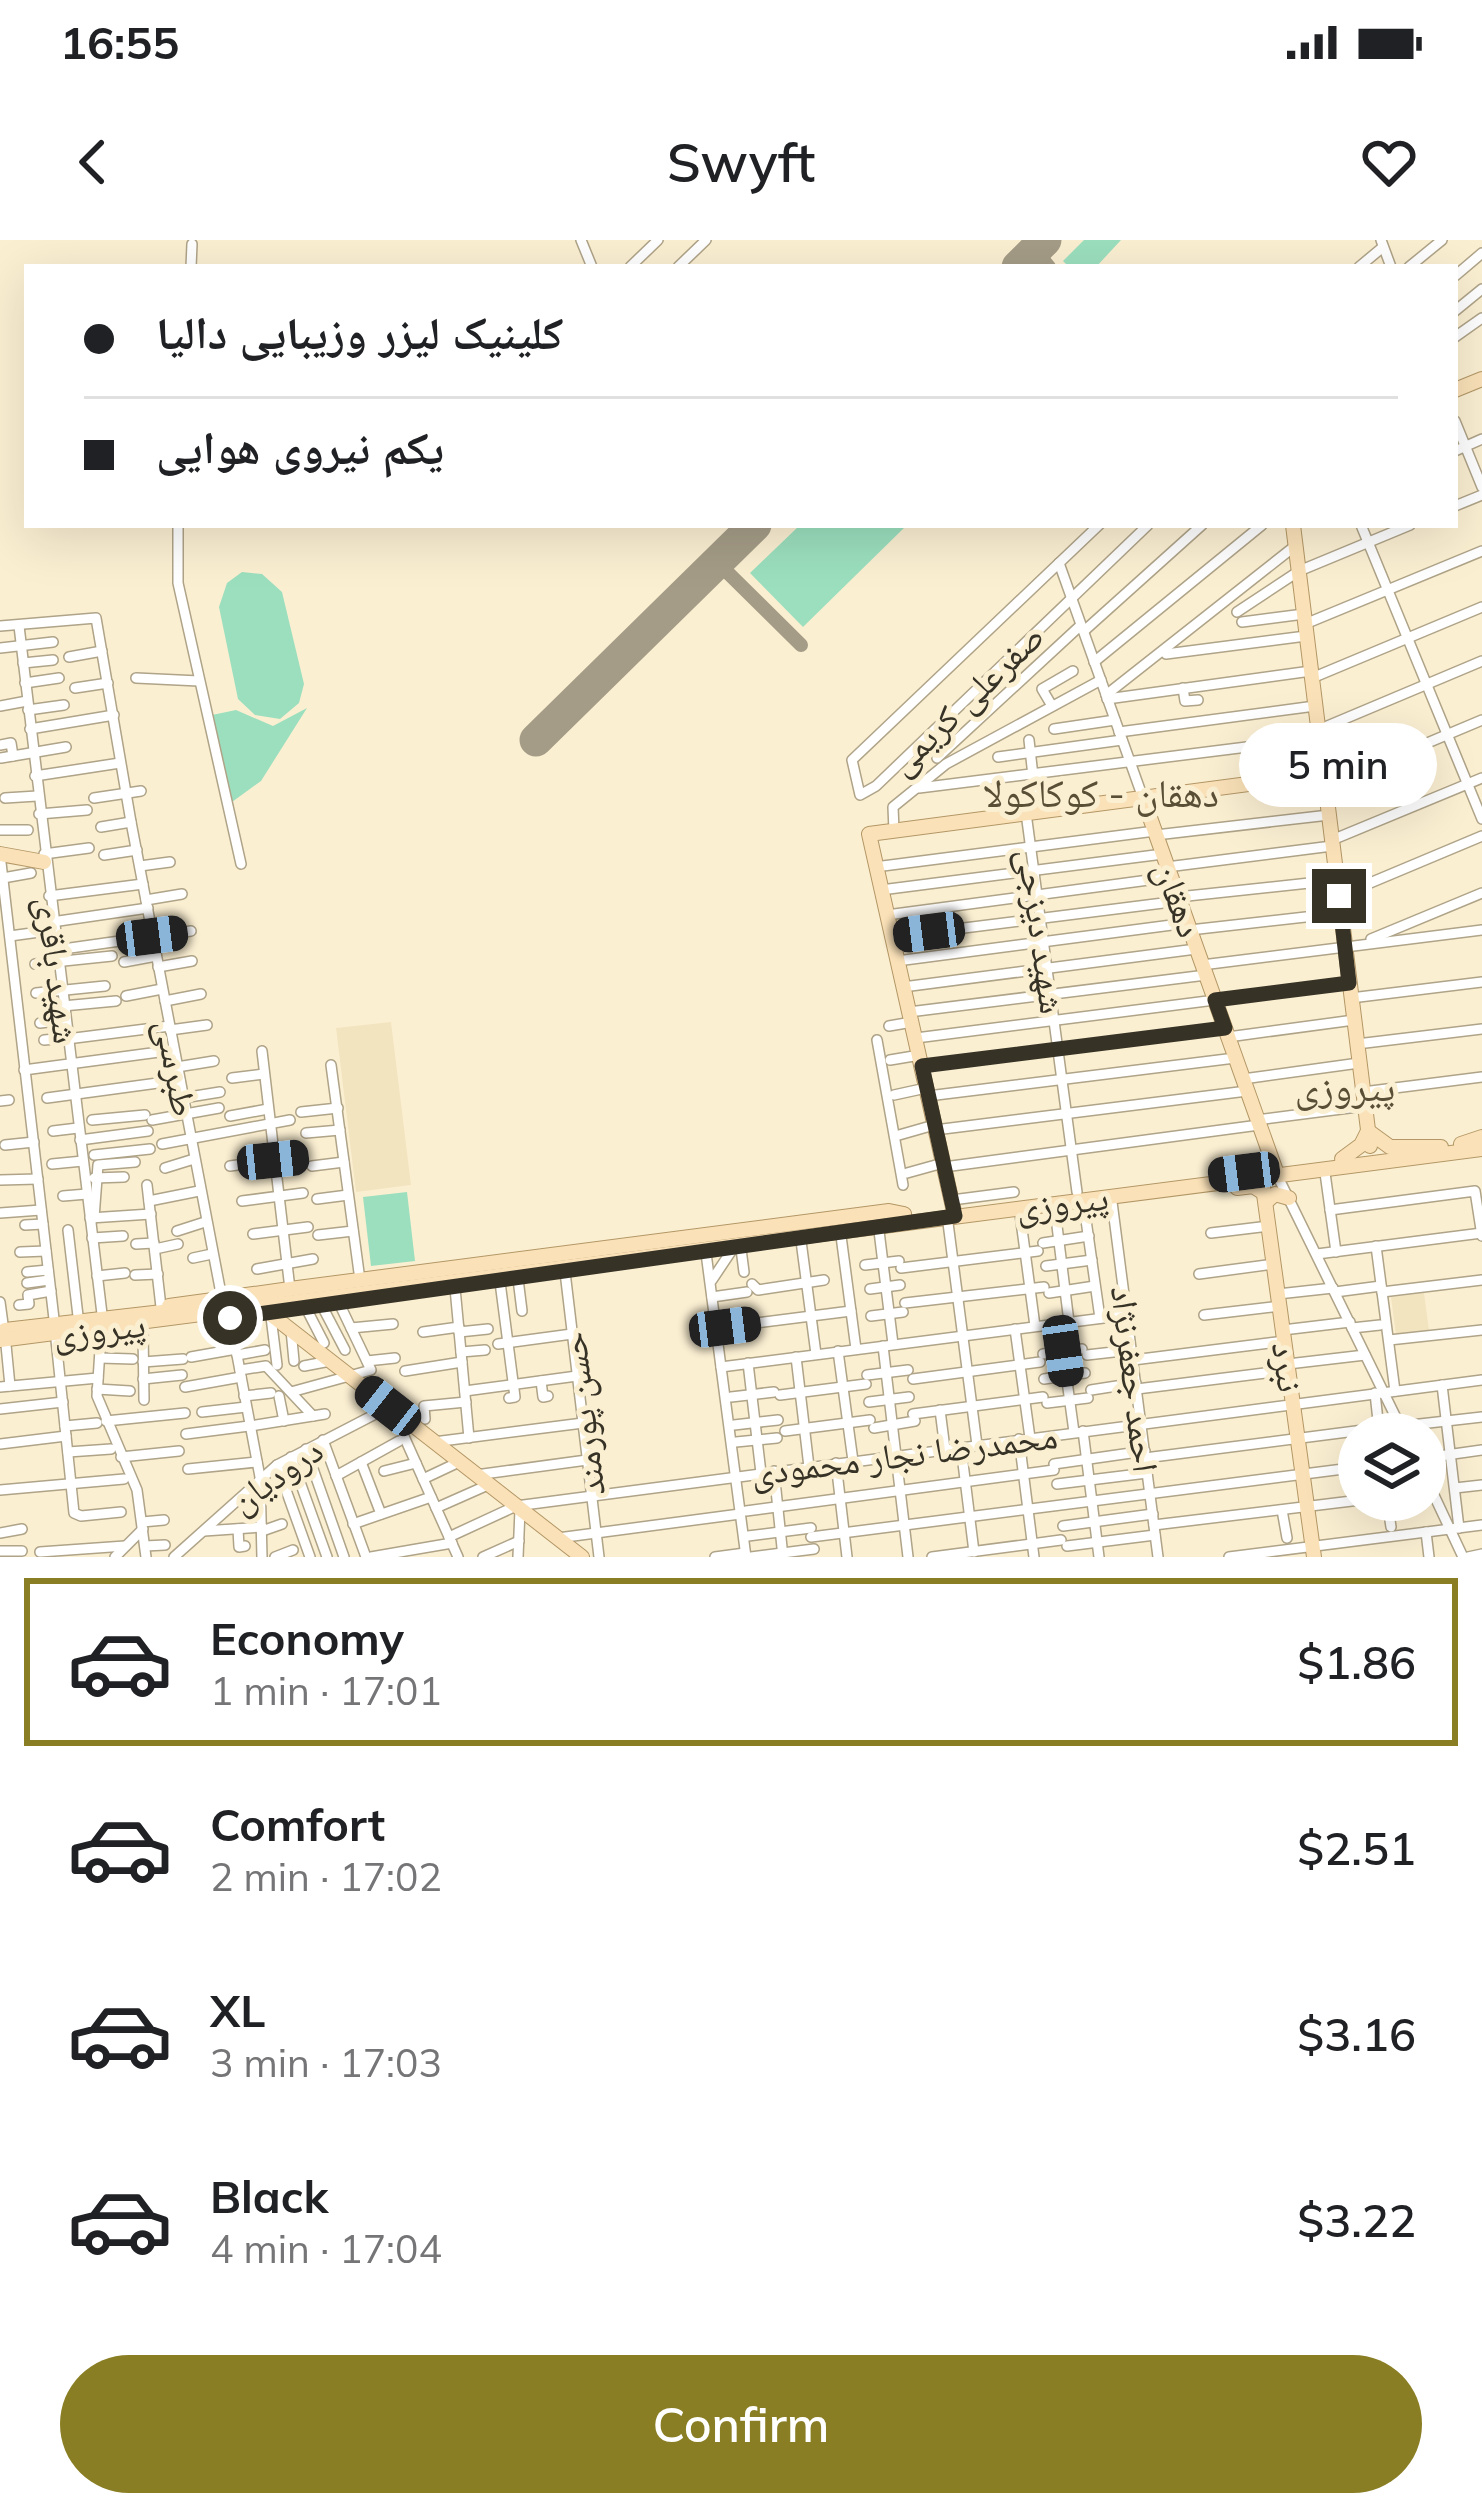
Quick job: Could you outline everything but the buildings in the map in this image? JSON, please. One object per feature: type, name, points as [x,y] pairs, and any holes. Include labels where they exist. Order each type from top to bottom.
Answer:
[{"type":"main road","points":[[1293,528],[1341,913],[1351,946],[1350,990],[1371,1155]]},
{"type":"main road","points":[[953,1212],[869,834],[1324,780]]},
{"type":"main road","name":"دهقان","points":[[1143,798],[1258,1123],[1271,1173]]},
{"type":"main road","points":[[0,854],[44,858]]},
{"type":"main road","name":"پیروزی","points":[[1193,1189],[1342,1159],[1461,1144],[1482,1146]]},
{"type":"main road","points":[[1342,1159],[1361,1145],[1371,1155]]},
{"type":"main road","name":"پیروزی","points":[[2,1334],[633,1248],[705,1248],[1271,1173],[1371,1155],[1482,1146]]},
{"type":"main road","points":[[269,1331],[314,1307],[705,1248],[736,1250],[879,1232],[953,1212],[1025,1220],[1081,1199],[1253,1186],[1265,1198],[1287,1194],[1295,1177],[1325,1173],[1390,1147],[1441,1147]]},
{"type":"main road","name":"نبرد","points":[[1271,1173],[1265,1198],[1278,1254],[1279,1300],[1314,1552]]},
{"type":"main road","name":"پیروزی","points":[[995,1207],[1112,1199]]},
{"type":"main road","points":[[633,1248],[889,1211],[904,1214]]},
{"type":"main road","name":"پیروزی","points":[[705,1248],[904,1214],[953,1212]]},
{"type":"main road","points":[[500,1279],[565,1270]]},
{"type":"main road","name":"پیروزی","points":[[227,1311],[232,1297],[268,1292],[454,1285]]},
{"type":"main road","name":"پیروزی","points":[[2,1334],[55,1328],[78,1319],[102,1322],[227,1311],[291,1292]]},
{"type":"main road","name":"پیروزی","points":[[102,1322],[213,1300],[227,1311]]},
{"type":"main road","points":[[55,1328],[102,1322],[143,1330],[227,1311],[269,1331],[291,1330],[582,1557]]},
{"type":"street","points":[[584,246],[598,240]]},
{"type":"street","points":[[633,264],[658,240]]},
{"type":"street","points":[[680,264],[706,240]]},
{"type":"street","points":[[1413,264],[1442,240]]},
{"type":"street","points":[[191,264],[192,244]]},
{"type":"street","points":[[1458,273],[1482,253]]},
{"type":"street","points":[[1458,309],[1482,289]]},
{"type":"street","points":[[1482,440],[1460,448],[1482,491]]},
{"type":"street","points":[[178,528],[178,583],[241,864]]},
{"type":"street","points":[[1060,562],[1096,528]]},
{"type":"street","name":"صفرعلی کریمی","points":[[1060,562],[854,758],[851,766],[858,793],[864,796],[876,786],[1145,528]]},
{"type":"street","points":[[894,831],[894,806],[919,788],[1082,628],[1199,528]]},
{"type":"street","points":[[1094,662],[1258,528]]},
{"type":"street","points":[[1362,528],[1482,819]]},
{"type":"street","points":[[1305,625],[1240,617],[1298,572],[1403,528]]},
{"type":"street","points":[[1059,541],[1060,562]]},
{"type":"street","points":[[1107,697],[1295,546]]},
{"type":"street","points":[[1049,550],[1060,562]]},
{"type":"street","points":[[1161,655],[1305,625],[1482,550]]},
{"type":"street","name":"دهقان","points":[[1060,562],[1143,798]]},
{"type":"street","points":[[1107,697],[1311,675],[1482,607]]},
{"type":"street","name":"طبرسی","points":[[19,626],[96,618],[199,1191],[260,1477],[262,1529],[255,1549]]},
{"type":"street","points":[[0,626],[19,626]]},
{"type":"street","name":"شهید باقری","points":[[19,626],[56,956],[92,1218],[102,1322],[97,1383]]},
{"type":"street","points":[[0,648],[53,642]]},
{"type":"street","points":[[69,657],[102,651]]},
{"type":"street","points":[[22,663],[53,660]]},
{"type":"street","points":[[919,788],[1319,734],[1482,662]]},
{"type":"street","points":[[1029,697],[1073,671]]},
{"type":"street","points":[[25,683],[59,677]]},
{"type":"street","points":[[136,677],[200,681]]},
{"type":"street","points":[[942,762],[1101,680]]},
{"type":"street","points":[[75,688],[108,682]]},
{"type":"street","points":[[1183,688],[1185,701]]},
{"type":"street","points":[[1042,689],[1052,706]]},
{"type":"street","points":[[1172,703],[1198,700]]},
{"type":"street","points":[[0,705],[64,705]]},
{"type":"street","points":[[998,757],[1119,731],[1315,706]]},
{"type":"street","points":[[30,728],[114,715]]},
{"type":"street","points":[[1324,780],[1482,720]]},
{"type":"street","points":[[1054,729],[1119,731]]},
{"type":"street","name":"شهید دیزجی","points":[[1029,740],[1031,848],[1071,1150],[1100,1318]]},
{"type":"street","points":[[922,741],[956,780]]},
{"type":"street","points":[[0,745],[11,743],[7,757],[67,747]]},
{"type":"street","points":[[35,776],[120,763]]},
{"type":"street","points":[[886,915],[1037,895],[1167,866],[1332,843],[1482,778]]},
{"type":"street","points":[[876,786],[894,806]]},
{"type":"street","points":[[94,798],[141,791]]},
{"type":"street","points":[[5,798],[37,796]]},
{"type":"street","points":[[39,814],[86,810]]},
{"type":"street","points":[[875,867],[1329,814]]},
{"type":"street","points":[[101,827],[146,825]]},
{"type":"street","points":[[0,830],[28,830]]},
{"type":"street","points":[[892,937],[1179,899],[1338,888],[1482,836]]},
{"type":"street","points":[[44,858],[89,848]]},
{"type":"street","points":[[104,855],[136,850]]},
{"type":"street","points":[[0,854],[74,1513],[121,1512]]},
{"type":"street","points":[[140,866],[170,862]]},
{"type":"street","points":[[880,890],[1034,871],[1167,866]]},
{"type":"street","points":[[3,878],[32,873]]},
{"type":"street","points":[[88,891],[86,876],[88,891]]},
{"type":"street","points":[[62,879],[64,895]]},
{"type":"street","points":[[49,896],[143,884]]},
{"type":"street","points":[[1351,946],[1482,893]]},
{"type":"street","points":[[6,932],[182,894]]},
{"type":"street","points":[[4,902],[22,902]]},
{"type":"street","points":[[35,913],[52,921]]},
{"type":"street","points":[[898,961],[1341,913]]},
{"type":"street","points":[[889,1026],[910,1017],[1051,994],[1482,930]]},
{"type":"street","points":[[35,964],[191,931]]},
{"type":"street","points":[[903,987],[1196,949]]},
{"type":"street","points":[[56,956],[112,956]]},
{"type":"street","points":[[124,962],[192,962]]},
{"type":"street","points":[[916,1038],[1215,1000],[1482,982]]},
{"type":"street","points":[[36,994],[105,986]]},
{"type":"street","points":[[63,1006],[201,994]]},
{"type":"street","points":[[40,1023],[64,1020]]},
{"type":"street","points":[[890,1060],[921,1061],[1354,1020]]},
{"type":"street","points":[[44,1040],[207,1025]]},
{"type":"street","points":[[1357,1044],[1482,1029]]},
{"type":"street","points":[[877,1040],[905,1179],[944,1165],[1258,1123],[1482,1077]]},
{"type":"street","points":[[25,1070],[174,1050]]},
{"type":"street","points":[[262,1051],[291,1292]]},
{"type":"street","points":[[894,1095],[1235,1058]]},
{"type":"street","points":[[177,1067],[214,1061]]},
{"type":"street","points":[[899,1135],[1066,1114],[1359,1063]]},
{"type":"street","points":[[331,1064],[364,1288]]},
{"type":"street","points":[[232,1078],[264,1073]]},
{"type":"street","points":[[47,1098],[180,1080]]},
{"type":"street","points":[[183,1098],[220,1092]]},
{"type":"street","points":[[53,1131],[119,1135],[148,1122],[219,1108]]},
{"type":"street","points":[[301,1112],[338,1108]]},
{"type":"street","points":[[230,1116],[268,1109]]},
{"type":"street","points":[[15,1114],[31,1113]]},
{"type":"street","points":[[116,1118],[119,1152]]},
{"type":"street","points":[[92,1120],[148,1122]]},
{"type":"street","points":[[162,1144],[290,1120]]},
{"type":"street","points":[[305,1133],[340,1130]]},
{"type":"street","points":[[11,1142],[34,1142]]},
{"type":"street","points":[[94,1155],[151,1149]]},
{"type":"street","points":[[230,1166],[298,1157]]},
{"type":"street","points":[[165,1168],[194,1159]]},
{"type":"street","points":[[52,1164],[82,1161]]},
{"type":"street","points":[[135,1162],[98,1165],[92,1218],[152,1212],[199,1191]]},
{"type":"street","points":[[312,1166],[344,1162]]},
{"type":"street","points":[[1271,1173],[1287,1194],[1397,1413]]},
{"type":"street","points":[[1325,1173],[1336,1252]]},
{"type":"street","points":[[85,1179],[124,1177]]},
{"type":"street","points":[[0,1180],[38,1179]]},
{"type":"street","points":[[148,1184],[161,1307]]},
{"type":"street","points":[[1317,1254],[1482,1234],[1475,1191],[1330,1210]]},
{"type":"street","points":[[977,1445],[953,1262],[953,1212],[1014,1192]]},
{"type":"street","points":[[242,1201],[304,1193]]},
{"type":"street","points":[[63,1196],[87,1194]]},
{"type":"street","points":[[317,1198],[348,1195]]},
{"type":"street","name":"احمد جعفرنژاد","points":[[1112,1199],[1158,1557]]},
{"type":"street","points":[[12,1213],[41,1210]]},
{"type":"street","points":[[1055,1210],[1065,1291],[1066,1376],[1086,1460],[1099,1557]]},
{"type":"street","points":[[12,1213],[43,1228],[72,1229],[65,1256],[78,1319]]},
{"type":"street","points":[[1025,1220],[1035,1326]]},
{"type":"street","points":[[177,1231],[205,1222]]},
{"type":"street","points":[[1211,1233],[1269,1226]]},
{"type":"street","points":[[253,1234],[308,1227]]},
{"type":"street","points":[[318,1235],[353,1231]]},
{"type":"street","points":[[879,1232],[889,1313],[886,1373],[908,1557]]},
{"type":"street","points":[[1103,1236],[1116,1234]]},
{"type":"street","points":[[92,1238],[123,1236]]},
{"type":"street","points":[[841,1236],[847,1286],[860,1317],[856,1349]]},
{"type":"street","points":[[865,1265],[1025,1253],[1059,1240],[1089,1236]]},
{"type":"street","points":[[801,1241],[816,1354]]},
{"type":"street","points":[[136,1244],[178,1244]]},
{"type":"street","points":[[1376,1246],[1388,1340],[1381,1413]]},
{"type":"street","points":[[705,1248],[747,1556]]},
{"type":"street","points":[[711,1291],[736,1250]]},
{"type":"street","points":[[736,1250],[744,1272]]},
{"type":"street","points":[[20,1252],[46,1251]]},
{"type":"street","points":[[1105,1254],[1119,1252]]},
{"type":"street","points":[[65,1256],[94,1253]]},
{"type":"street","points":[[193,1258],[212,1254]]},
{"type":"street","points":[[1198,1274],[1278,1254]]},
{"type":"street","points":[[256,1269],[313,1259]]},
{"type":"street","points":[[1046,1266],[1091,1260]]},
{"type":"street","name":"حسن پورمند","points":[[565,1270],[599,1557]]},
{"type":"street","points":[[97,1276],[176,1277]]},
{"type":"street","points":[[27,1278],[49,1280]]},
{"type":"street","points":[[500,1279],[503,1344],[515,1397],[508,1398]]},
{"type":"street","points":[[518,1279],[522,1311]]},
{"type":"street","points":[[24,1305],[28,1295],[49,1280]]},
{"type":"street","points":[[1204,1316],[1334,1290],[1482,1280]]},
{"type":"street","points":[[711,1291],[749,1288],[768,1294],[827,1281],[866,1289],[900,1286]]},
{"type":"street","points":[[1107,1282],[1122,1281]]},
{"type":"street","points":[[454,1285],[469,1438]]},
{"type":"street","points":[[725,1327],[811,1316],[860,1317],[1030,1288],[1065,1291],[1095,1286]]},
{"type":"street","points":[[0,1302],[5,1387],[60,1381],[130,1390]]},
{"type":"street","points":[[340,1303],[369,1365]]},
{"type":"street","points":[[314,1307],[324,1342]]},
{"type":"street","points":[[314,1307],[345,1350]]},
{"type":"street","points":[[721,1366],[1127,1315]]},
{"type":"street","points":[[351,1328],[393,1324]]},
{"type":"street","points":[[731,1396],[843,1387],[886,1373],[968,1372],[1020,1365],[1063,1351],[1132,1355],[1380,1325]]},
{"type":"street","points":[[423,1332],[488,1329]]},
{"type":"street","points":[[1015,1329],[1034,1557]]},
{"type":"street","points":[[143,1330],[138,1361],[143,1400]]},
{"type":"street","points":[[291,1330],[299,1363],[330,1360]]},
{"type":"street","points":[[1388,1340],[1482,1330]]},
{"type":"street","points":[[100,1358],[138,1361],[236,1352],[269,1331],[277,1365]]},
{"type":"street","points":[[503,1344],[572,1334]]},
{"type":"street","points":[[405,1371],[485,1350]]},
{"type":"street","points":[[838,1352],[853,1461]]},
{"type":"street","points":[[736,1442],[848,1423],[892,1425],[940,1410],[1070,1400],[1136,1386],[1365,1355]]},
{"type":"street","points":[[796,1357],[809,1467]]},
{"type":"street","points":[[202,1412],[348,1375],[395,1358]]},
{"type":"street","points":[[748,1363],[761,1473]]},
{"type":"street","points":[[143,1379],[183,1381],[266,1366],[280,1394],[279,1435]]},
{"type":"street","points":[[1044,1379],[1085,1373]]},
{"type":"street","points":[[424,1419],[424,1406],[577,1376]]},
{"type":"street","name":"محمدرضا نجار محمودی","points":[[368,1557],[436,1551],[518,1508],[592,1496],[1482,1380]]},
{"type":"street","points":[[542,1381],[543,1397],[548,1396]]},
{"type":"street","points":[[729,1381],[738,1476]]},
{"type":"street","points":[[97,1383],[101,1422],[137,1490],[146,1551],[164,1545]]},
{"type":"street","points":[[1442,1385],[1445,1413]]},
{"type":"street","points":[[186,1434],[319,1415],[280,1394]]},
{"type":"street","points":[[869,1402],[914,1397],[916,1416]]},
{"type":"street","points":[[0,1409],[63,1402]]},
{"type":"street","points":[[390,1408],[458,1557]]},
{"type":"street","name":"درودیان","points":[[174,1557],[215,1530],[260,1477],[277,1465],[390,1408]]},
{"type":"street","points":[[940,1410],[945,1449]]},
{"type":"street","points":[[0,1444],[101,1422],[185,1414]]},
{"type":"street","points":[[1454,1528],[1446,1421],[1482,1417]]},
{"type":"street","points":[[1468,1418],[1469,1431]]},
{"type":"street","points":[[734,1425],[778,1420]]},
{"type":"street","points":[[434,1442],[583,1424]]},
{"type":"street","points":[[558,1538],[1024,1474],[1086,1460],[1338,1435]]},
{"type":"street","points":[[323,1440],[368,1557]]},
{"type":"street","points":[[336,1476],[399,1441]]},
{"type":"street","points":[[932,1557],[954,1543],[970,1516],[961,1447]]},
{"type":"street","points":[[68,1453],[111,1449]]},
{"type":"street","points":[[306,1449],[344,1557]]},
{"type":"street","points":[[122,1457],[179,1450]]},
{"type":"street","points":[[1446,1455],[1482,1450]]},
{"type":"street","points":[[188,1468],[256,1460],[270,1453]]},
{"type":"street","points":[[291,1457],[327,1557]]},
{"type":"street","points":[[353,1524],[395,1509],[434,1503],[482,1480],[587,1460]]},
{"type":"street","points":[[361,1462],[382,1514]]},
{"type":"street","points":[[384,1471],[416,1462]]},
{"type":"street","points":[[424,1479],[459,1462]]},
{"type":"street","points":[[836,1463],[847,1557]]},
{"type":"street","points":[[277,1465],[310,1557]]},
{"type":"street","points":[[970,1516],[1003,1516],[1338,1470]]},
{"type":"street","points":[[774,1472],[783,1555]]},
{"type":"street","points":[[1057,1484],[1148,1473]]},
{"type":"street","points":[[0,1490],[124,1479]]},
{"type":"street","points":[[1454,1488],[1482,1485]]},
{"type":"street","points":[[247,1516],[276,1498]]},
{"type":"street","points":[[1063,1526],[1094,1522],[1154,1525],[1338,1503]]},
{"type":"street","points":[[518,1508],[518,1557]]},
{"type":"street","points":[[395,1509],[400,1523]]},
{"type":"street","points":[[1282,1510],[1287,1538]]},
{"type":"street","points":[[330,1519],[349,1511]]},
{"type":"street","points":[[954,1543],[970,1516]]},
{"type":"street","points":[[1446,1516],[1465,1557],[1482,1555]]},
{"type":"street","points":[[115,1557],[142,1526],[164,1520]]},
{"type":"street","points":[[1390,1521],[1391,1527]]},
{"type":"street","points":[[220,1545],[215,1530],[282,1524]]},
{"type":"street","points":[[748,1536],[781,1532],[812,1538],[904,1525],[936,1527],[974,1554],[1032,1544],[1097,1542],[1154,1525]]},
{"type":"street","points":[[1229,1557],[1314,1552],[1482,1525]]},
{"type":"street","points":[[0,1533],[22,1529]]},
{"type":"street","points":[[238,1529],[239,1547],[255,1549]]},
{"type":"street","points":[[1426,1532],[1429,1557]]},
{"type":"street","points":[[715,1557],[783,1555],[812,1538]]},
{"type":"street","points":[[483,1557],[519,1540]]},
{"type":"street","points":[[954,1543],[974,1554]]},
{"type":"street","points":[[42,1553],[125,1546]]},
{"type":"street","points":[[275,1557],[292,1550]]},
{"type":"street","points":[[0,1551],[22,1551]]},
{"type":"shaded area","points":[[391,1022],[411,1185],[356,1192],[336,1028]]},
{"type":"shaded area","points":[[1424,1293],[1429,1330],[1396,1335],[1391,1297]]},
{"type":"green space","points":[[1084,240],[1121,240],[1099,264],[1063,261]]},
{"type":"green space","points":[[797,528],[904,528],[803,627],[750,573]]},
{"type":"green space","points":[[242,572],[262,574],[282,592],[304,684],[299,703],[280,719],[255,715],[238,699],[219,607],[227,583]]},
{"type":"green space","points":[[307,708],[261,781],[232,802],[212,715],[236,710],[273,726]]},
{"type":"green space","points":[[407,1192],[415,1261],[371,1266],[363,1197]]},
{"type":"taxiway","points":[[1035,250],[1047,264]]},
{"type":"taxiway","points":[[717,562],[801,645]]},
{"type":"runway","points":[[1021,264],[1045,240]]},
{"type":"runway","points":[[536,740],[752,528]]},
{"type":"district","name":"دهقان - کوکاکولا","points":[[1101,793]]},
{"type":"district","name":"پیروزی","points":[[1345,1087]]},
{"type":"route","points":[[230,1318],[955,1216],[922,1066],[1225,1028],[1215,1000],[1349,983],[1339,896]]}]
